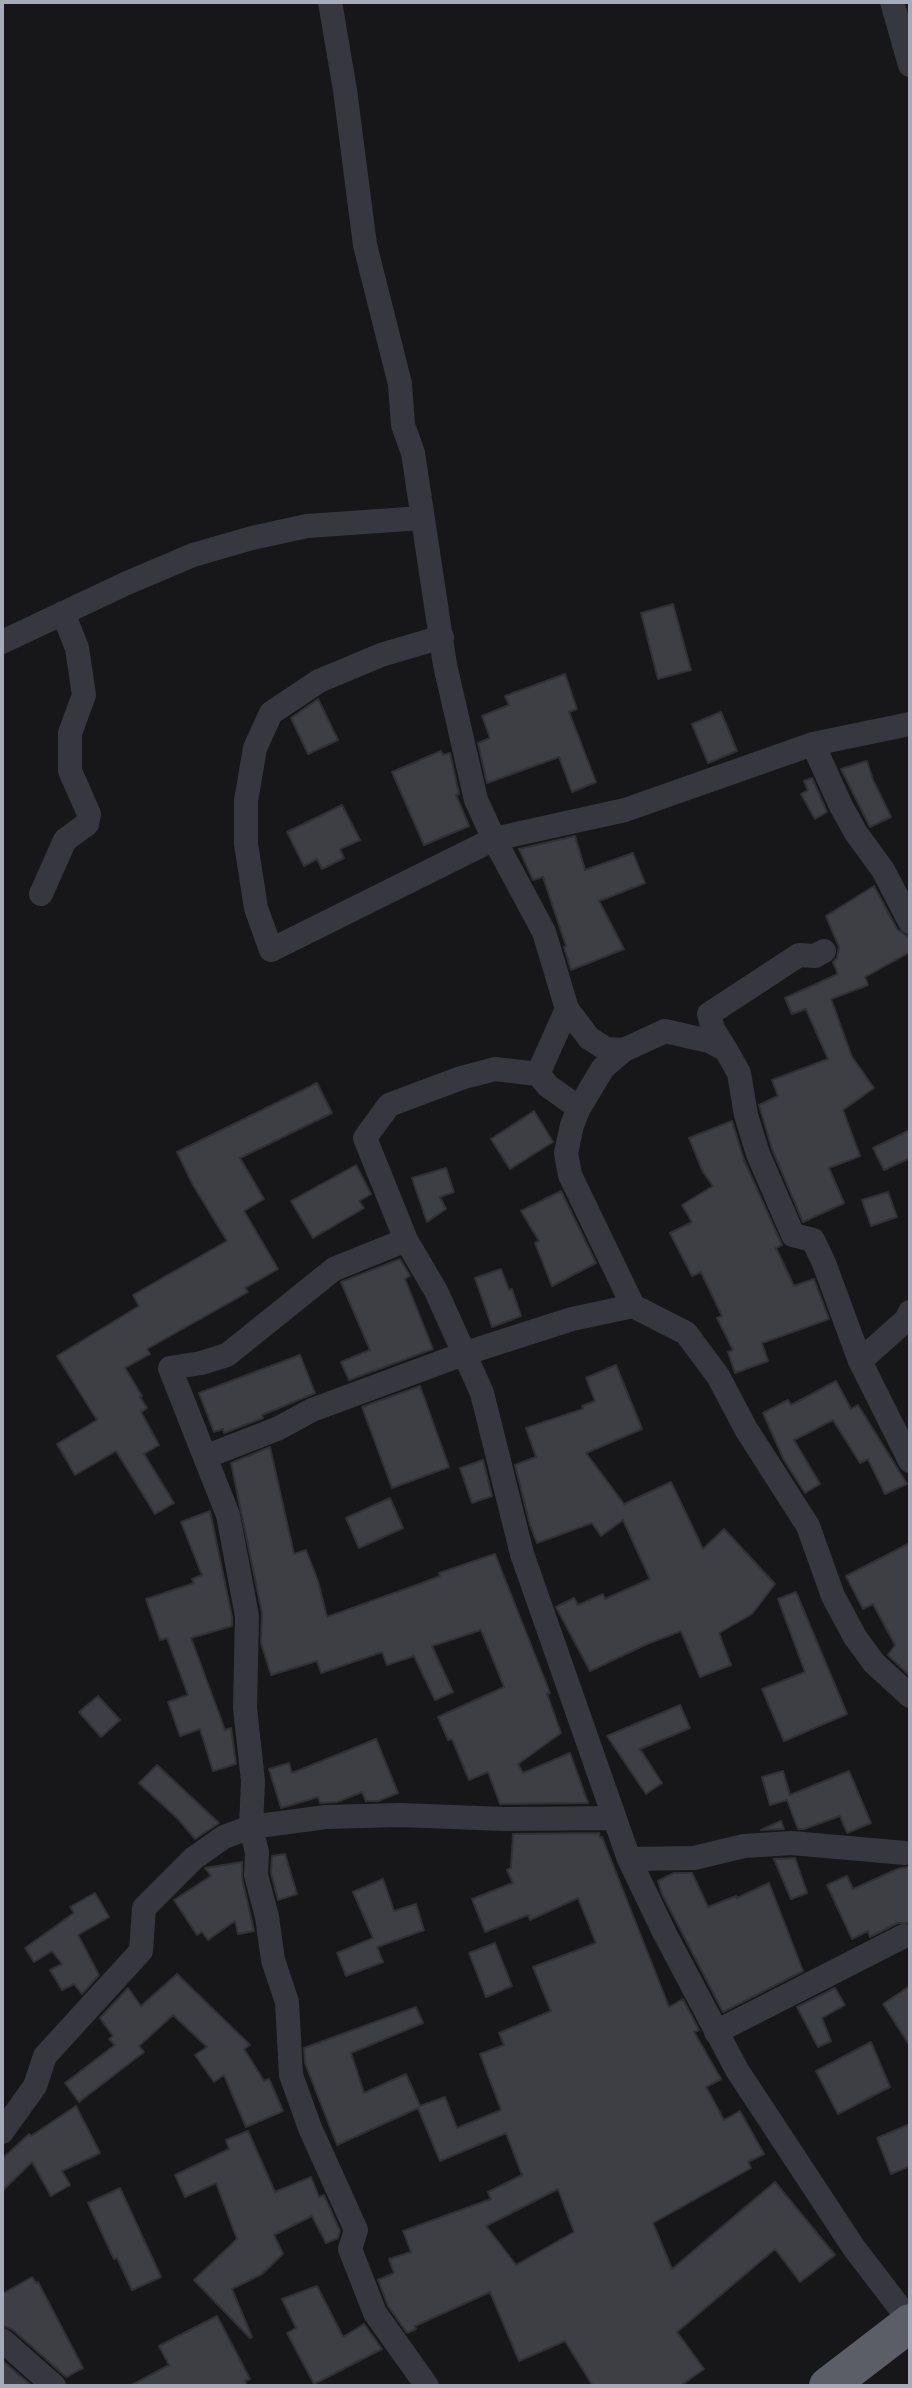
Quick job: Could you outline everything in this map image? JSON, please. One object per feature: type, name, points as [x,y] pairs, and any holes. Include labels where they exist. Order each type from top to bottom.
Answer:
[{"type":"highway","points":[[828,2386],[910,2322]]},
{"type":"street","points":[[330,2],[345,90],[365,245],[400,384],[403,425],[413,453],[445,665],[476,800],[544,932],[567,1009],[589,1038],[606,1049],[624,1050]]},
{"type":"street","points":[[892,2],[910,65]]},
{"type":"street","points":[[2,642],[193,555],[252,537],[307,526],[422,518]]},
{"type":"street","points":[[41,894],[65,841],[87,824],[89,814],[70,771],[70,733],[84,695],[77,648],[63,613]]},
{"type":"street","points":[[442,637],[381,655],[319,681],[271,713],[255,748],[246,801],[246,834],[256,908],[271,950],[494,839],[625,810],[813,744],[910,724]]},
{"type":"street","points":[[813,744],[841,806],[883,870],[910,922]]},
{"type":"street","points":[[824,951],[815,956],[799,955],[709,1014],[713,1029],[739,1073],[746,1115],[758,1154],[793,1235],[813,1240],[860,1361],[910,1461]]},
{"type":"street","points":[[538,1074],[567,1009]]},
{"type":"street","points":[[726,1051],[709,1041],[665,1031],[624,1050],[603,1068],[579,1108],[566,1153],[570,1175],[633,1306],[686,1333],[718,1376],[746,1429],[807,1526],[833,1596],[855,1637],[874,1663],[910,1696]]},
{"type":"street","points":[[579,1108],[548,1086],[538,1074],[495,1069],[461,1078],[389,1105],[365,1138],[406,1240],[436,1291],[482,1393],[522,1554],[629,1859],[665,1934],[737,2070],[854,2248],[910,2322]]},
{"type":"street","points":[[406,1240],[334,1269],[227,1355],[170,1368],[228,1516],[247,1616],[245,1708],[253,1781],[251,1827],[257,1853],[256,1875],[267,1917],[272,1960],[287,2002],[291,2075],[310,2128],[356,2230],[350,2249],[375,2313],[427,2386]]},
{"type":"street","points":[[205,1457],[279,1428],[312,1410],[466,1353],[572,1320],[633,1306]]},
{"type":"street","points":[[860,1361],[905,1320],[910,1312]]},
{"type":"street","points":[[2,2132],[35,2086],[45,2056],[141,1951],[144,1908],[194,1858],[224,1837],[251,1827],[326,1817],[400,1815],[505,1819],[614,1818]]},
{"type":"street","points":[[629,1859],[694,1858],[744,1846],[792,1843],[905,1853]]},
{"type":"street","points":[[716,2032],[904,1936]]},
{"type":"street","points":[[2,2340],[54,2386]]},
{"type":"building","points":[[673,604],[691,670],[658,679],[641,613]]},
{"type":"building","points":[[565,674],[577,709],[569,712],[596,782],[572,792],[559,757],[487,783],[478,743],[490,738],[482,716],[509,705],[505,696]]},
{"type":"building","points":[[318,699],[338,740],[308,754],[291,718]]},
{"type":"building","points":[[721,712],[737,751],[708,763],[692,724]]},
{"type":"building","points":[[441,751],[443,755],[450,753],[459,794],[456,795],[469,826],[424,845],[392,772]]},
{"type":"building","points":[[867,761],[891,817],[870,827],[841,769]]},
{"type":"building","points":[[812,778],[827,812],[815,819],[801,794],[808,790],[804,781]]},
{"type":"building","points":[[342,805],[360,840],[340,849],[344,858],[322,869],[317,859],[304,866],[287,832]]},
{"type":"building","points":[[575,836],[585,870],[633,853],[645,883],[599,901],[624,949],[571,970],[564,947],[566,946],[543,877],[533,880],[519,849]]},
{"type":"building","points":[[874,886],[897,929],[910,938],[910,952],[865,977],[868,985],[831,999],[852,1057],[874,1088],[843,1110],[860,1156],[829,1168],[844,1203],[803,1222],[772,1149],[759,1105],[778,1096],[772,1080],[828,1059],[806,1009],[792,1014],[785,998],[838,974],[833,962],[837,958],[839,947],[826,916]]},
{"type":"building","points":[[317,1083],[332,1113],[240,1158],[264,1199],[244,1211],[278,1269],[245,1288],[248,1292],[147,1349],[150,1354],[125,1368],[142,1396],[140,1397],[147,1408],[141,1412],[159,1445],[144,1454],[174,1503],[155,1514],[116,1451],[75,1475],[57,1444],[97,1420],[57,1356],[139,1306],[133,1295],[227,1241],[193,1185],[177,1152]]},
{"type":"building","points":[[534,1111],[553,1142],[510,1169],[491,1139]]},
{"type":"building","points":[[732,1121],[744,1160],[782,1245],[776,1248],[794,1286],[814,1279],[829,1319],[762,1343],[768,1361],[735,1373],[728,1352],[733,1350],[717,1318],[722,1316],[701,1272],[692,1276],[670,1233],[692,1222],[682,1205],[713,1186],[703,1172],[689,1138]]},
{"type":"building","points":[[910,1130],[910,1158],[884,1170],[873,1148]]},
{"type":"building","points":[[356,1165],[371,1194],[359,1201],[364,1208],[313,1238],[291,1201]]},
{"type":"building","points":[[446,1168],[454,1192],[440,1197],[446,1209],[427,1222],[412,1178]]},
{"type":"building","points":[[561,1191],[596,1263],[552,1286],[535,1243],[539,1241],[521,1211]]},
{"type":"building","points":[[888,1192],[897,1217],[871,1226],[862,1200]]},
{"type":"building","points":[[400,1259],[410,1276],[405,1279],[433,1349],[349,1380],[341,1362],[370,1350],[341,1282]]},
{"type":"building","points":[[501,1269],[509,1290],[512,1289],[521,1316],[492,1327],[475,1278]]},
{"type":"building","points":[[300,1355],[315,1393],[262,1415],[263,1418],[224,1433],[223,1429],[214,1432],[199,1393]]},
{"type":"building","points":[[616,1365],[642,1429],[586,1453],[624,1504],[671,1482],[703,1549],[724,1529],[775,1584],[752,1614],[719,1633],[731,1665],[700,1677],[681,1631],[590,1671],[556,1607],[574,1598],[578,1605],[603,1594],[605,1599],[650,1579],[623,1520],[601,1536],[592,1523],[537,1543],[530,1525],[515,1465],[536,1457],[526,1428],[583,1409],[582,1406],[595,1401],[586,1378]]},
{"type":"building","points":[[836,1381],[851,1409],[858,1405],[907,1484],[885,1494],[868,1459],[860,1463],[833,1420],[794,1440],[820,1484],[805,1493],[784,1460],[763,1413],[788,1400],[791,1405]]},
{"type":"building","points":[[420,1386],[449,1467],[392,1488],[362,1407]]},
{"type":"building","points":[[270,1447],[294,1554],[306,1550],[318,1581],[327,1617],[495,1554],[550,1693],[547,1694],[561,1733],[518,1764],[523,1773],[570,1753],[588,1803],[500,1804],[488,1772],[469,1780],[452,1739],[448,1740],[438,1717],[504,1687],[481,1630],[432,1646],[453,1692],[435,1700],[414,1656],[387,1665],[382,1652],[321,1673],[317,1661],[271,1675],[261,1643],[262,1613],[231,1463]]},
{"type":"building","points":[[483,1460],[492,1496],[472,1503],[460,1468]]},
{"type":"building","points":[[390,1498],[403,1528],[359,1548],[346,1518]]},
{"type":"building","points":[[210,1511],[232,1626],[191,1638],[225,1730],[231,1728],[236,1764],[213,1771],[200,1729],[180,1736],[168,1702],[188,1695],[167,1638],[160,1640],[146,1599],[194,1583],[192,1579],[202,1575],[181,1522]]},
{"type":"building","points":[[910,1543],[910,1676],[888,1655],[895,1645],[873,1604],[863,1609],[846,1576]]},
{"type":"building","points":[[796,1592],[847,1714],[784,1741],[762,1689],[805,1672],[778,1599]]},
{"type":"building","points":[[98,1696],[120,1720],[101,1737],[79,1712]]},
{"type":"building","points":[[680,1705],[690,1728],[640,1749],[662,1783],[646,1794],[607,1736]]},
{"type":"building","points":[[376,1739],[398,1793],[378,1801],[366,1801],[362,1792],[337,1802],[320,1803],[318,1797],[281,1808],[269,1769],[289,1763],[292,1773]]},
{"type":"building","points":[[157,1765],[219,1823],[195,1839],[179,1820],[139,1783]]},
{"type":"building","points":[[783,1771],[790,1795],[849,1771],[871,1823],[847,1833],[840,1816],[798,1829],[787,1800],[770,1805],[762,1777]]},
{"type":"building","points":[[781,1821],[784,1829],[761,1830]]},
{"type":"building","points":[[599,1833],[669,2007],[683,1999],[699,2030],[694,2032],[721,2079],[706,2087],[724,2120],[740,2111],[764,2154],[748,2162],[751,2168],[653,2223],[672,2269],[775,2182],[835,2255],[800,2282],[775,2249],[677,2332],[704,2369],[680,2386],[593,2386],[565,2341],[519,2361],[490,2292],[415,2326],[416,2329],[407,2333],[388,2306],[378,2280],[394,2273],[389,2259],[411,2252],[403,2231],[491,2199],[488,2192],[522,2175],[506,2133],[440,2161],[418,2108],[337,2145],[305,2063],[304,2048],[416,2007],[423,2023],[351,2053],[364,2093],[406,2074],[420,2106],[445,2097],[457,2128],[501,2110],[480,2054],[504,2045],[499,2033],[551,2011],[533,1967],[596,1943],[578,1898],[530,1920],[528,1915],[485,1932],[472,1899],[513,1883],[507,1870],[511,1868],[513,1834]],"holes":[[[558,2189],[574,2232],[516,2265],[486,2226]]]},
{"type":"building","points":[[285,1854],[297,1894],[278,1900],[271,1873],[272,1856]]},
{"type":"building","points":[[795,1858],[807,1893],[791,1899],[774,1859]]},
{"type":"building","points":[[242,1862],[242,1878],[254,1931],[238,1934],[235,1921],[208,1940],[202,1932],[197,1935],[174,1900],[211,1876],[205,1868]]},
{"type":"building","points":[[910,1867],[910,1923],[898,1923],[870,1937],[868,1931],[852,1939],[827,1885],[847,1876],[853,1889],[900,1868]]},
{"type":"building","points":[[674,1873],[692,1873],[708,1907],[736,1896],[737,1898],[769,1883],[803,1971],[723,2012],[662,1894],[658,1881]]},
{"type":"building","points":[[383,1879],[394,1911],[416,1904],[424,1930],[377,1947],[383,1962],[346,1976],[337,1953],[373,1938],[353,1892]]},
{"type":"building","points":[[95,1893],[109,1917],[78,1935],[99,1975],[82,1994],[74,1984],[62,1990],[50,1970],[62,1964],[52,1951],[34,1962],[25,1948],[74,1913],[70,1907]]},
{"type":"building","points":[[495,1943],[512,1986],[486,1997],[469,1953]]},
{"type":"building","points":[[177,1974],[250,2045],[244,2049],[264,2081],[269,2079],[283,2111],[246,2127],[224,2075],[214,2082],[195,2055],[207,2047],[173,2015],[139,2046],[144,2052],[79,2102],[65,2083],[115,2045],[109,2039],[113,2036],[100,2018],[128,1988],[141,2006]]},
{"type":"building","points":[[910,1986],[910,2046],[883,2004]]},
{"type":"building","points":[[835,1988],[845,2005],[822,2018],[831,2041],[818,2047],[797,2007]]},
{"type":"building","points":[[871,2042],[890,2087],[838,2114],[816,2071]]},
{"type":"building","points":[[76,2106],[100,2153],[62,2171],[70,2185],[51,2196],[32,2162],[2,2191],[2,2159],[29,2134],[31,2136]]},
{"type":"building","points":[[910,2124],[910,2166],[891,2174],[877,2138]]},
{"type":"building","points":[[248,2131],[275,2192],[311,2177],[319,2197],[324,2195],[340,2231],[338,2238],[326,2243],[312,2216],[274,2235],[283,2254],[262,2274],[232,2289],[252,2337],[250,2338],[194,2280],[237,2239],[216,2183],[185,2197],[175,2175],[229,2149],[226,2140]]},
{"type":"building","points":[[120,2188],[161,2277],[132,2290],[88,2203]]},
{"type":"building","points":[[32,2277],[38,2282],[83,2368],[66,2377],[12,2329],[2,2326],[2,2294]]},
{"type":"building","points":[[317,2286],[343,2337],[364,2324],[382,2349],[314,2384],[287,2333],[296,2328],[282,2299]]},
{"type":"building","points":[[217,2316],[250,2379],[245,2381],[247,2386],[130,2386],[169,2365],[159,2346]]},
{"type":"building","points":[[2,2360],[32,2386],[2,2386]]}]
